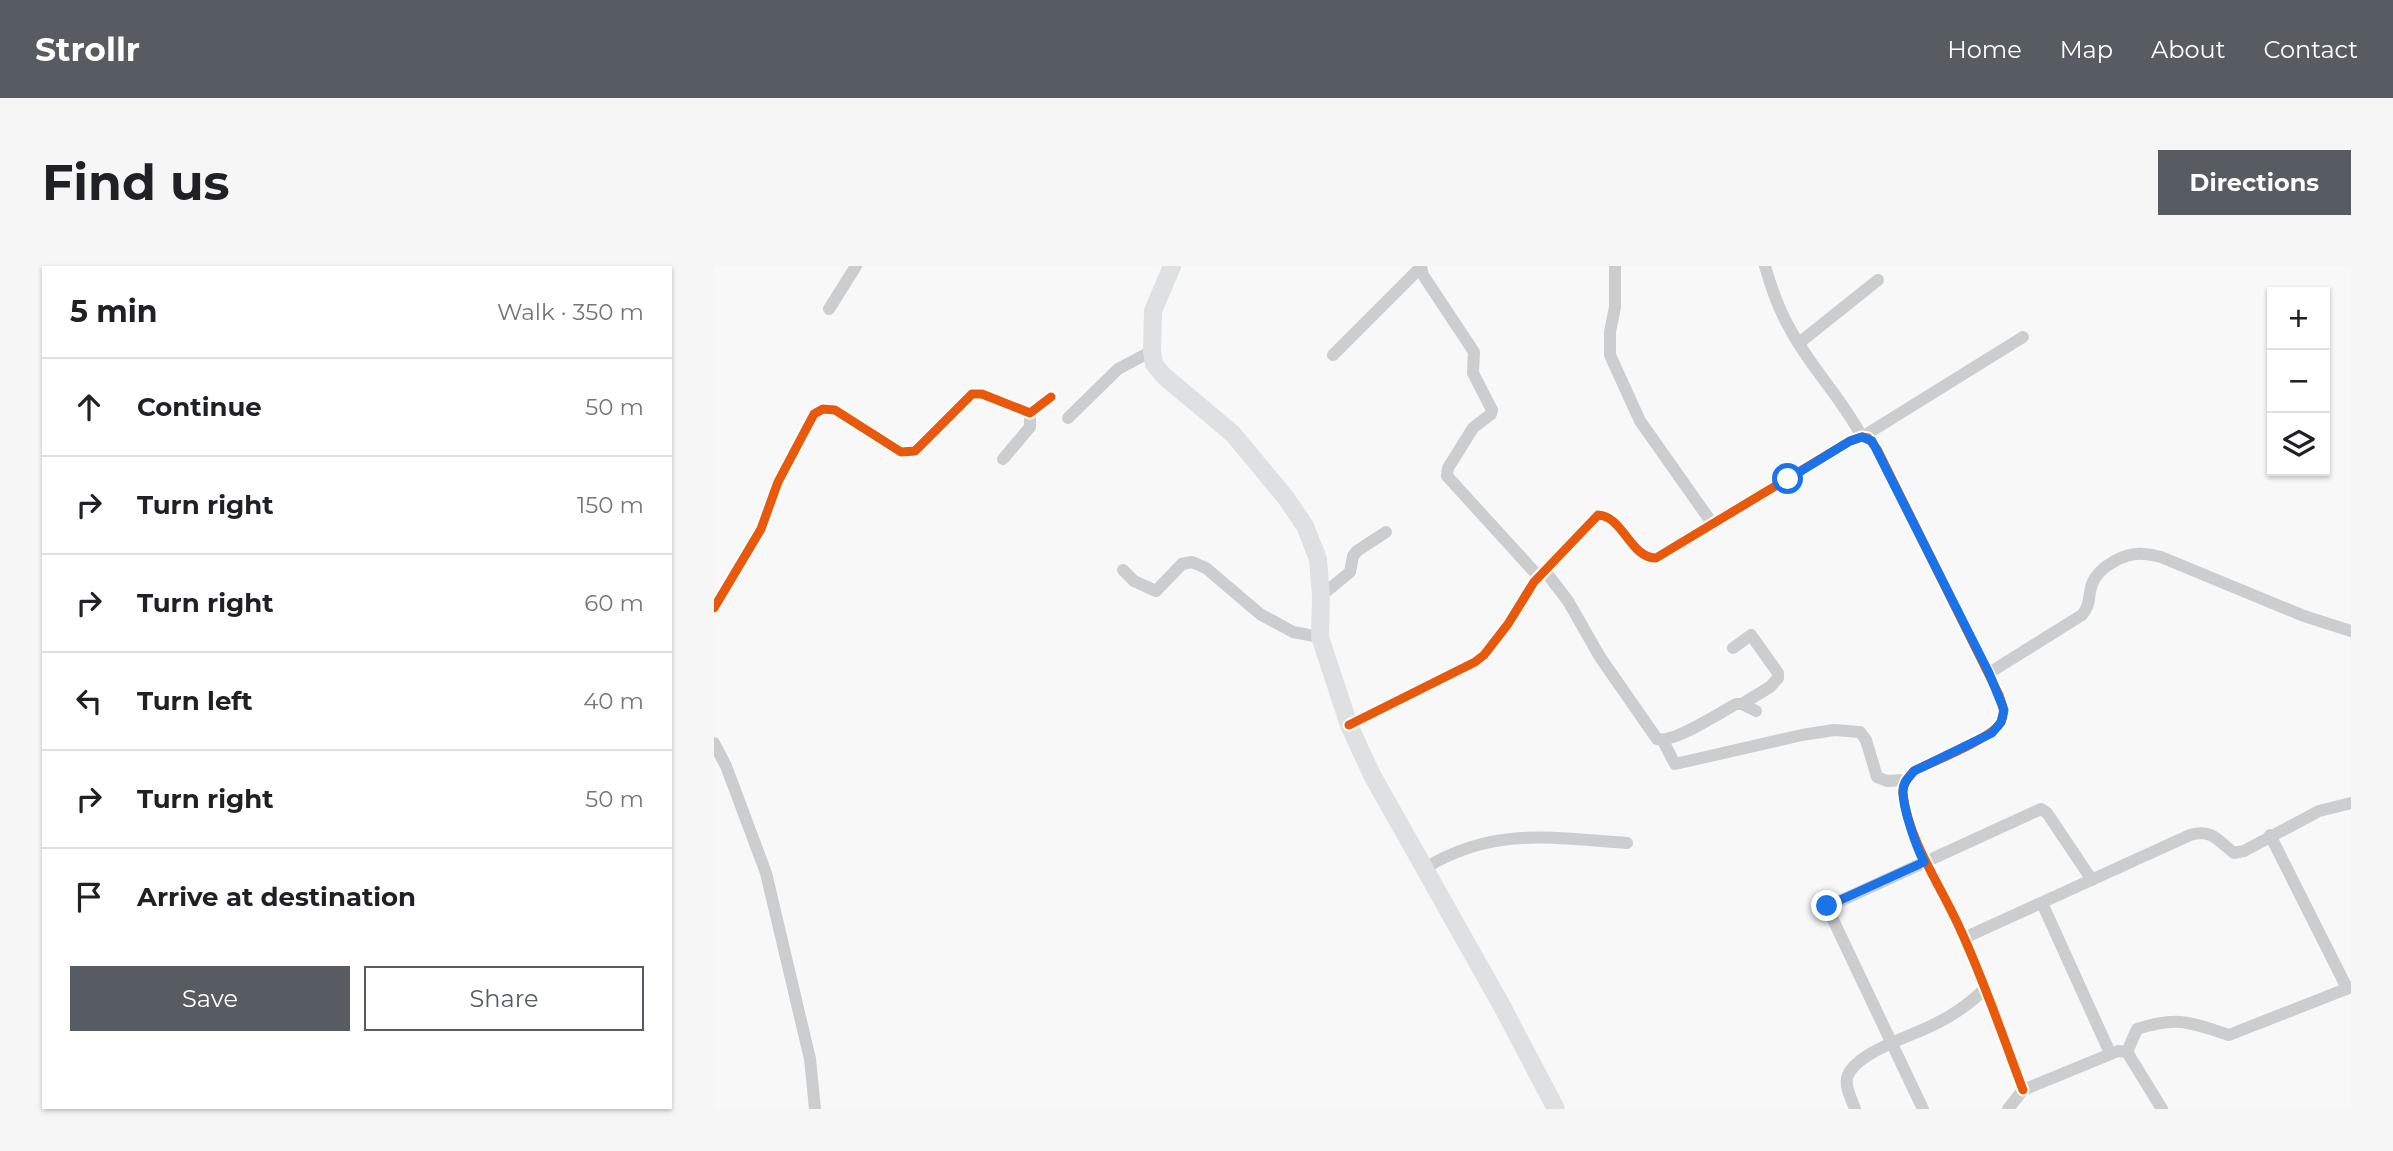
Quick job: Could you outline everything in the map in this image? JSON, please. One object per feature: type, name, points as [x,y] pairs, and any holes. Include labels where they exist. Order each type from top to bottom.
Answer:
[{"type":"main road","points":[[1171,266],[1153,311],[1154,363],[1164,376],[1233,434],[1286,498],[1305,526],[1315,547],[1321,596],[1320,637],[1349,725],[1372,775],[1556,1109]]},
{"type":"street","points":[[829,309],[856,266]]},
{"type":"street","points":[[1615,266],[1615,307],[1610,332],[1610,355],[1640,421],[1712,523]]},
{"type":"street","points":[[1765,266],[1789,328],[1850,413],[1862,437],[1872,441],[1884,461],[1989,673],[2004,710],[2001,722],[1992,733],[1914,771],[1905,780],[1902,791],[1909,823],[1924,862],[1964,938],[2023,1090]]},
{"type":"street","points":[[1333,355],[1421,267]]},
{"type":"street","points":[[1421,267],[1423,275],[1474,352],[1473,373],[1492,410],[1491,414],[1473,428],[1448,468],[1447,475],[1568,601],[1600,657],[1654,735],[1663,741],[1675,764],[1834,730],[1860,732],[1866,740],[1878,777],[1887,781],[1905,780]]},
{"type":"street","points":[[1799,343],[1878,280]]},
{"type":"street","points":[[1349,725],[1475,662],[1508,624],[1542,574],[1598,515],[1609,518],[1644,556],[1652,559],[1664,554],[1850,441],[1862,437],[2023,337]]},
{"type":"street","points":[[1068,418],[1118,369],[1152,351]]},
{"type":"street","points":[[714,608],[761,529],[778,482],[814,414],[819,410],[835,410],[901,452],[910,453],[972,394],[982,394],[1030,413]]},
{"type":"street","points":[[1030,413],[1051,397]]},
{"type":"street","points":[[1003,458],[1030,427],[1030,413]]},
{"type":"street","points":[[1321,596],[1350,572],[1353,556],[1357,551],[1386,532]]},
{"type":"street","points":[[1989,673],[2082,615],[2088,608],[2091,586],[2097,575],[2113,562],[2131,555],[2161,557],[2294,612],[2351,631]]},
{"type":"street","points":[[1123,570],[1134,581],[1156,591],[1181,564],[1197,563],[1260,614],[1293,632],[1320,637]]},
{"type":"street","points":[[1733,648],[1751,635],[1778,673],[1778,678],[1770,687],[1742,704]]},
{"type":"street","points":[[1663,741],[1736,704],[1756,711]]},
{"type":"street","points":[[714,743],[726,766],[766,873],[810,1059],[812,1108]]},
{"type":"street","points":[[1964,938],[2190,835],[2204,832],[2212,835],[2234,853],[2244,851],[2319,811],[2351,803]]},
{"type":"street","points":[[1923,1109],[1827,906],[2041,809],[2047,813],[2092,880]]},
{"type":"street","points":[[2127,1052],[2137,1029],[2162,1021],[2190,1022],[2229,1035],[2349,987],[2270,835]]},
{"type":"street","points":[[1425,867],[1471,847],[1525,836],[1557,836],[1627,844]]},
{"type":"street","points":[[2042,902],[2110,1053]]},
{"type":"street","points":[[1855,1109],[1848,1091],[1847,1078],[1854,1067],[1891,1042],[1913,1036],[1966,1007],[1985,989]]},
{"type":"street","points":[[2013,1106],[2023,1090],[2110,1053],[2127,1052]]},
{"type":"street","points":[[2127,1052],[2162,1109]]},
{"type":"cycle path","points":[[714,608],[761,529],[778,482],[814,414],[823,409],[835,410],[901,452],[915,451],[972,394],[982,394],[1030,413],[1051,397]]},
{"type":"cycle path","points":[[1349,725],[1484,655],[1508,624],[1534,582],[1598,515],[1614,522],[1639,551],[1656,558],[1850,441],[1868,438],[1877,449],[2002,705],[2001,722],[1996,728],[1975,742],[1914,771],[1904,784],[1903,794],[1919,848],[1970,951],[2023,1090]]},
{"type":"route","points":[[1788,479],[1850,441],[1862,437],[1872,441],[1989,673],[2004,710],[2001,722],[1992,733],[1914,771],[1905,780],[1902,791],[1909,823],[1924,862],[1827,906]]}]
